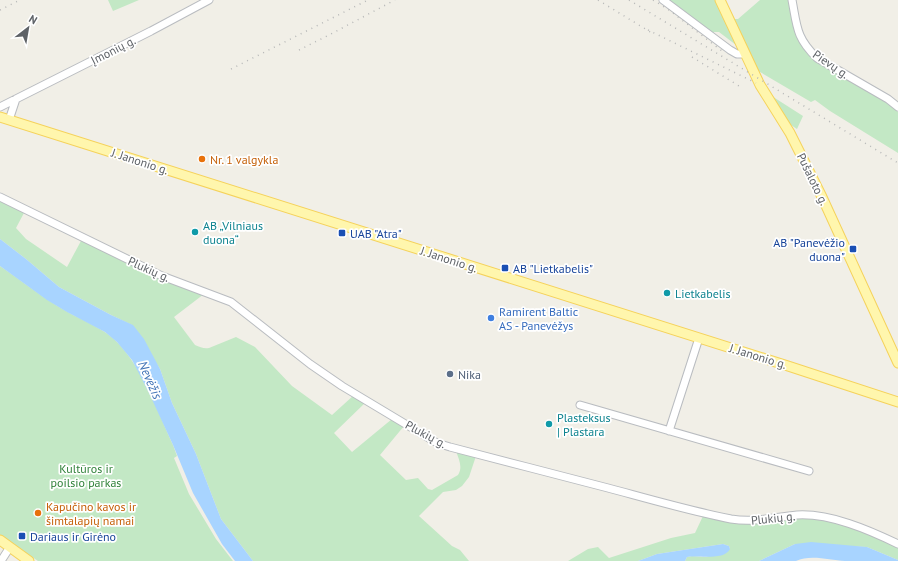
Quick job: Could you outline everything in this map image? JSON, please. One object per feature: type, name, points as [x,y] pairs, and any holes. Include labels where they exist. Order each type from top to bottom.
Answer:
[{"type":"main road","name":"Pušaloto g.","points":[[720,0],[762,88],[794,140],[825,203],[898,363]]},
{"type":"main road","name":"J. Janonio g.","points":[[4,118],[898,402]]},
{"type":"main road","points":[[0,540],[29,561]]},
{"type":"street","name":"Įmonių g.","points":[[0,107],[209,0]]},
{"type":"street","points":[[663,0],[730,50],[737,54],[745,54]]},
{"type":"street","name":"Pievų g.","points":[[792,0],[801,40],[808,49],[817,58],[888,99],[898,107]]},
{"type":"street","points":[[4,118],[16,99]]},
{"type":"street","name":"Plukių g.","points":[[0,197],[162,276],[231,302],[310,364],[348,389],[437,442],[450,447],[702,513],[742,521],[765,520],[797,515],[826,517],[862,528],[898,544]]},
{"type":"street","points":[[669,431],[698,338]]},
{"type":"street","points":[[580,405],[810,471]]},
{"type":"street","points":[[1,561],[10,547]]},
{"type":"green space","points":[[108,0],[139,0],[113,11]]},
{"type":"green space","points":[[660,0],[716,0],[736,45],[719,32],[714,32],[709,37]]},
{"type":"green space","points":[[760,0],[789,0],[793,26],[808,53],[815,60],[885,101],[898,112],[898,153],[815,100],[811,102],[755,69],[732,19],[738,19]]},
{"type":"green space","points":[[767,93],[803,116],[797,129],[788,123]]},
{"type":"green space","points":[[0,199],[25,211],[16,228],[26,239],[67,267],[82,239],[204,294],[174,317],[195,345],[209,348],[236,337],[255,347],[292,386],[332,415],[354,395],[366,402],[334,433],[352,452],[392,419],[404,426],[380,455],[406,480],[418,478],[428,489],[432,490],[458,475],[460,466],[456,451],[476,456],[469,477],[462,486],[456,490],[443,492],[419,516],[452,546],[460,550],[469,561],[253,561],[221,519],[196,454],[172,403],[160,369],[132,325],[59,287],[0,239]]},
{"type":"green space","name":"Kultūros ir poilsio parkas","points":[[0,266],[57,306],[106,333],[127,353],[142,378],[173,445],[177,456],[174,458],[189,494],[216,539],[233,561],[38,561],[0,535]]},
{"type":"green space","points":[[703,516],[742,522],[813,517],[850,527],[898,546],[898,560],[867,547],[795,544],[759,561],[685,561],[687,557],[706,557],[730,549],[729,546],[723,544],[657,554],[638,561],[568,561],[588,549],[598,547],[609,558],[671,538],[695,533]]},
{"type":"water","name":"Nevėžis","points":[[0,239],[59,287],[133,325],[144,339],[160,369],[172,403],[196,454],[221,519],[253,561],[235,561],[222,544],[193,493],[173,445],[132,360],[117,342],[105,332],[47,300],[0,266]]},
{"type":"water","points":[[811,542],[867,547],[898,561],[845,561],[807,558],[796,561],[759,561],[795,544]]},
{"type":"water","points":[[723,544],[729,546],[730,549],[727,553],[717,556],[687,557],[685,561],[638,561],[657,554]]},
{"type":"railway","points":[[0,10],[20,0]]},
{"type":"railway","points":[[231,69],[368,0]]},
{"type":"railway","points":[[299,50],[395,0]]},
{"type":"railway","points":[[598,0],[652,33]]},
{"type":"railway","points":[[629,0],[898,163]]},
{"type":"railway","points":[[653,0],[669,10],[722,51]]},
{"type":"railway","points":[[648,30],[756,83]]},
{"type":"railway","points":[[692,57],[739,86]]},
{"type":"place","name":"Nr. 1 valgykla","points":[[202,159]]},
{"type":"place","name":"AB „Vilniaus duona“","points":[[195,232]]},
{"type":"place","name":"UAB \"Atra\"","points":[[342,233]]},
{"type":"place","name":"AB \"Panevėžio duona\"","points":[[853,249]]},
{"type":"place","name":"AB \"Lietkabelis\"","points":[[505,268]]},
{"type":"place","name":"Lietkabelis","points":[[667,293]]},
{"type":"place","name":"Ramirent Baltic AS - Panevėžys","points":[[491,318]]},
{"type":"place","name":"Nika","points":[[450,374]]},
{"type":"place","name":"Plasteksus | Plastara","points":[[549,424]]},
{"type":"place","name":"Kapučino kavos ir šimtalapių namai","points":[[38,513]]},
{"type":"place","name":"Dariaus ir Girėno","points":[[22,536]]}]
